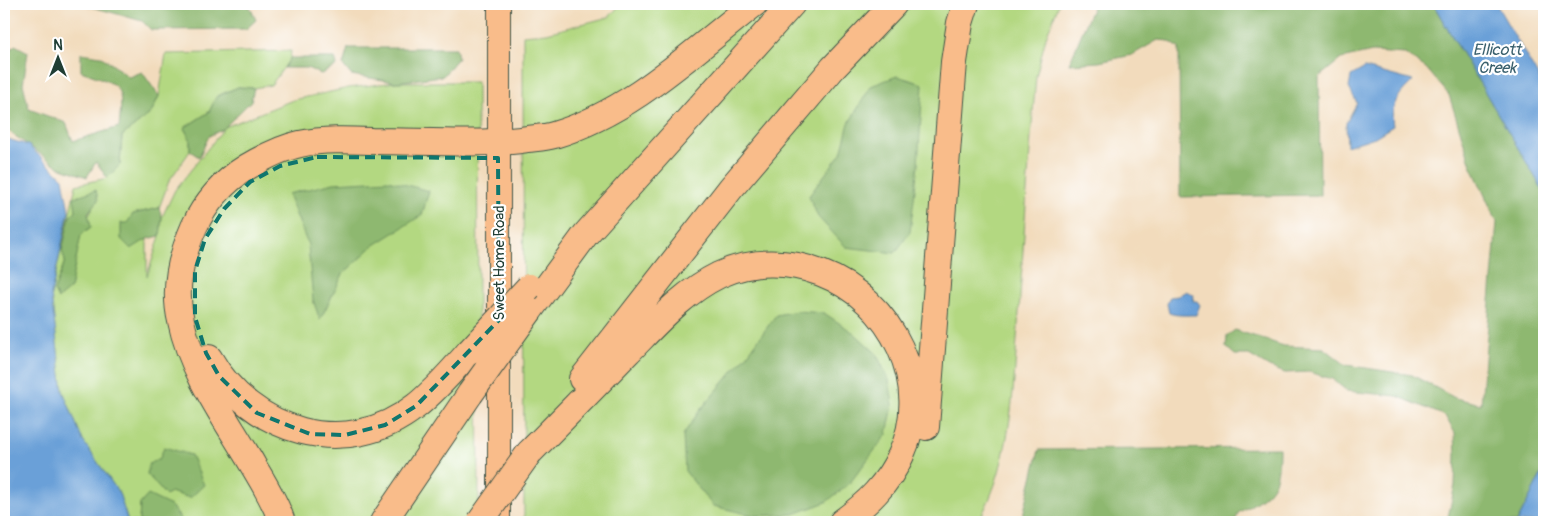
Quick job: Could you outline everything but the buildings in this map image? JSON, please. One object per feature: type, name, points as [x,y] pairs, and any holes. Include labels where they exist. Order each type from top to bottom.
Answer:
[{"type":"highway","points":[[754,4],[637,96],[605,116],[550,136],[498,150],[316,157],[296,160],[250,182],[224,209],[205,239],[195,271],[195,317],[206,353],[219,376],[232,391],[257,412],[283,426],[310,434],[345,435],[385,425],[416,406],[469,352],[530,299],[792,4]]},
{"type":"highway","points":[[480,522],[591,368],[731,188],[833,68],[894,4]]},
{"type":"highway","points":[[871,522],[886,508],[906,482],[920,454],[926,430],[954,62],[960,23],[966,4]]},
{"type":"highway","points":[[282,522],[262,479],[192,359],[180,320],[179,270],[184,250],[198,218],[209,202],[236,174],[264,157],[301,144],[362,141],[498,150]]},
{"type":"highway","points":[[529,453],[667,313],[700,286],[718,276],[750,265],[787,263],[809,268],[849,286],[864,298],[888,323],[903,354],[912,395],[910,425],[898,461],[883,486],[870,501],[842,522]]},
{"type":"highway","points":[[383,522],[470,394],[530,299]]},
{"type":"main road","name":"Sweet Home Road","points":[[499,4],[499,522]]},
{"type":"highlighted area","points":[[317,157],[498,158],[499,320],[416,406],[385,425],[345,435],[310,434],[257,413],[219,376],[206,353],[195,317],[195,271],[205,239],[224,209],[250,182],[280,166]]},
{"type":"green space","points":[[82,4],[162,4],[171,7],[249,5],[256,20],[246,29],[151,30],[142,21]]},
{"type":"green space","points":[[621,4],[1059,4],[1046,37],[1036,76],[1010,420],[999,473],[990,498],[978,522],[524,522],[523,35],[547,33],[609,17]]},
{"type":"green space","points":[[1094,4],[1433,4],[1544,192],[1544,469],[1517,522],[1447,522],[1455,485],[1456,455],[1455,433],[1445,416],[1397,396],[1347,391],[1332,379],[1309,372],[1285,373],[1269,367],[1249,355],[1235,355],[1226,347],[1227,336],[1235,330],[1284,346],[1324,348],[1346,365],[1412,375],[1455,398],[1481,404],[1497,222],[1471,165],[1449,95],[1426,68],[1405,54],[1372,52],[1341,59],[1319,77],[1320,195],[1180,197],[1179,48],[1169,41],[1158,40],[1132,55],[1099,62],[1069,64]]},
{"type":"green space","points":[[15,45],[28,52],[23,84],[29,109],[66,123],[73,141],[119,127],[121,102],[117,88],[105,80],[81,71],[81,53],[101,56],[129,77],[142,72],[159,96],[151,113],[122,136],[120,165],[107,178],[96,162],[87,177],[59,167],[4,128],[4,56]]},
{"type":"green space","points":[[348,48],[456,48],[458,58],[443,76],[396,82],[351,75],[343,65]]},
{"type":"green space","points":[[291,51],[290,59],[271,85],[254,88],[238,87],[217,96],[209,112],[184,128],[190,139],[190,151],[169,181],[159,208],[133,214],[147,239],[147,276],[160,236],[162,217],[175,190],[225,127],[293,100],[349,88],[396,82],[477,82],[479,522],[183,522],[171,506],[140,504],[139,522],[128,522],[119,493],[83,441],[63,391],[51,295],[76,185],[107,178],[120,165],[122,136],[151,113],[159,96],[166,54]],"holes":[[[98,200],[82,231],[70,289],[54,291],[65,261],[76,211]]]},
{"type":"green space","points":[[290,58],[335,58],[337,66],[321,74],[307,68],[284,68]]},
{"type":"green space","points":[[897,76],[923,84],[918,165],[910,232],[895,253],[846,247],[818,217],[809,196],[841,153],[849,123],[871,86]]},
{"type":"green space","points":[[238,87],[254,88],[251,101],[223,129],[209,136],[199,157],[190,151],[190,139],[184,128],[209,112],[216,97]]},
{"type":"green space","points":[[388,180],[429,191],[422,215],[373,246],[343,274],[320,320],[313,300],[308,245],[288,194],[334,183]]},
{"type":"green space","points":[[96,190],[98,200],[88,213],[91,227],[81,235],[70,289],[58,299],[54,291],[65,261],[62,251],[70,216],[76,211],[74,197]]},
{"type":"green space","points":[[159,208],[162,217],[160,236],[147,239],[131,249],[121,239],[121,223],[127,223],[133,214]]},
{"type":"green space","points":[[797,311],[824,313],[854,333],[876,353],[889,380],[893,405],[887,434],[849,484],[826,502],[794,514],[756,516],[713,506],[685,471],[683,435],[700,410],[748,354],[776,315]]},
{"type":"green space","points":[[164,447],[191,455],[204,485],[190,498],[170,492],[166,496],[147,474],[149,464],[160,458]]},
{"type":"green space","points":[[1279,448],[1277,473],[1271,488],[1259,500],[1238,513],[1235,522],[1019,522],[1023,515],[1039,450]]},
{"type":"green space","points":[[148,495],[171,506],[183,522],[139,522],[140,504]]},
{"type":"water","name":"Ellicott Creek","points":[[1433,4],[1496,4],[1544,86],[1544,192]]},
{"type":"water","points":[[1365,68],[1413,81],[1396,101],[1392,119],[1393,126],[1375,137],[1347,146],[1346,123],[1357,103],[1349,88],[1351,76]]},
{"type":"water","points":[[4,138],[28,145],[63,178],[69,211],[51,295],[63,391],[83,441],[119,493],[128,522],[4,522]]},
{"type":"water","points":[[1186,291],[1194,295],[1193,301],[1197,301],[1200,305],[1196,315],[1169,313],[1167,304],[1170,297],[1178,296]]},
{"type":"water","points":[[1544,469],[1544,522],[1517,522]]}]
